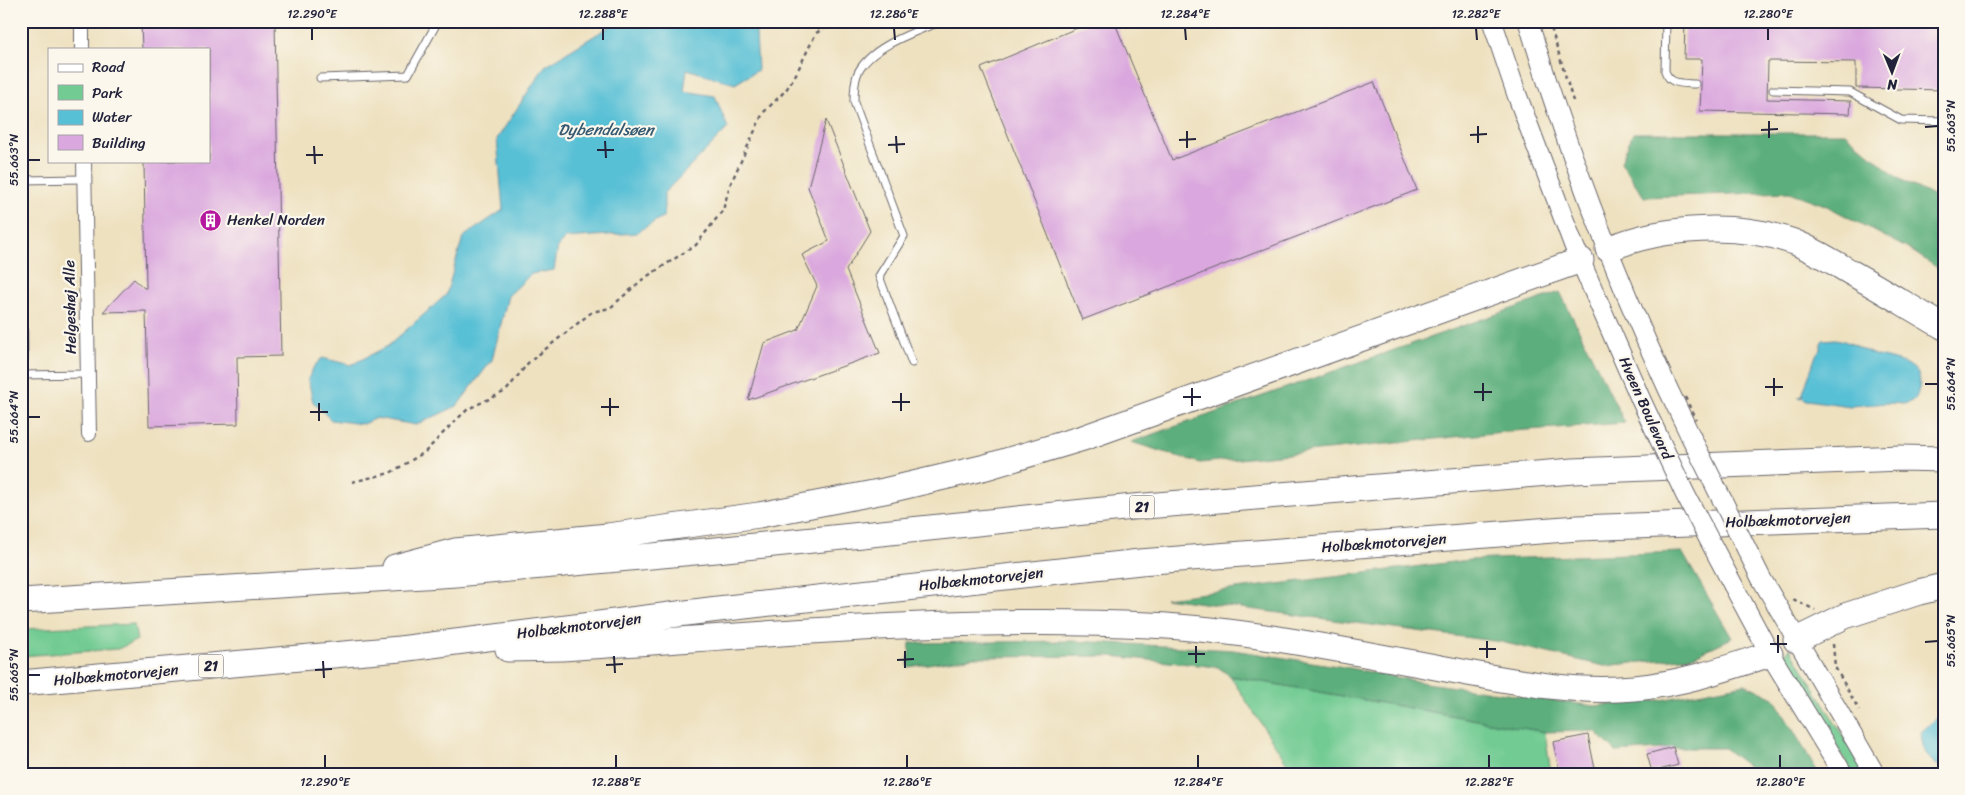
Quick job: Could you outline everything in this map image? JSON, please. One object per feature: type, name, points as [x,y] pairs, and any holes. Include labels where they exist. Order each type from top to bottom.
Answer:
[{"type":"highway","points":[[1608,249],[1621,244],[1678,231],[1720,229],[1775,236],[1818,253],[1944,327]]},
{"type":"highway","points":[[342,582],[455,551],[608,536],[759,515],[884,491],[986,467],[1083,438],[1581,260]]},
{"type":"highway","name":"21","points":[[21,601],[456,574],[716,550],[1133,507],[1573,471],[1901,458],[1944,459]]},
{"type":"highway","name":"Holbækmotorvejen","points":[[21,683],[400,649],[718,609],[1140,562],[1578,528],[1944,515]]},
{"type":"highway","points":[[1796,640],[1845,616],[1919,592],[1944,586]]},
{"type":"highway","points":[[400,649],[562,648],[919,624],[1150,625],[1266,637],[1504,679],[1586,690],[1632,689],[1676,682],[1770,654]]},
{"type":"street","points":[[82,21],[82,48]]},
{"type":"street","name":"Hveen Boulevard","points":[[1492,21],[1517,95],[1574,246],[1641,400],[1685,494],[1770,654],[1843,774]]},
{"type":"street","name":"Hveen Boulevard","points":[[1528,21],[1549,90],[1608,249],[1672,398],[1761,578],[1874,774]]},
{"type":"street","name":"Helgeshøj Alle","points":[[84,162],[89,434]]},
{"type":"street","points":[[1581,260],[1608,249]]},
{"type":"street","points":[[1770,654],[1796,640]]},
{"type":"lane","points":[[320,78],[408,75],[438,21]]},
{"type":"lane","points":[[912,363],[878,276],[904,236],[854,102],[854,87],[861,67],[877,52],[908,34],[942,21]]},
{"type":"lane","points":[[1666,21],[1665,71],[1667,78],[1673,83],[1695,84]]},
{"type":"lane","points":[[1773,90],[1850,92],[1901,120],[1944,121]]},
{"type":"lane","points":[[21,180],[84,179]]},
{"type":"lane","points":[[21,375],[88,374]]},
{"type":"path","points":[[352,482],[390,473],[424,452],[450,424],[468,409],[506,391],[528,363],[592,312],[610,308],[642,279],[696,245],[723,210],[730,185],[763,113],[786,90],[816,33],[838,21]]},
{"type":"path","points":[[1790,598],[1814,609],[1828,625],[1833,638],[1836,667],[1861,713]]},
{"type":"green space","points":[[1633,133],[1845,133],[1898,178],[1944,202],[1944,272],[1912,251],[1825,205],[1789,192],[1644,197],[1621,162]]},
{"type":"green space","points":[[1560,292],[1625,423],[1513,431],[1200,463],[1131,442]]},
{"type":"green space","points":[[1682,552],[1732,638],[1691,657],[1604,666],[1501,642],[1165,598],[1469,560]]},
{"type":"green space","points":[[134,624],[137,640],[118,649],[21,656],[21,629]]},
{"type":"green space","points":[[1075,641],[1233,650],[1344,667],[1426,683],[1594,706],[1661,700],[1745,684],[1774,698],[1819,774],[1758,774],[1724,748],[1676,748],[1616,752],[1595,731],[1545,732],[1230,676],[1218,667],[1110,656],[974,657],[908,667],[910,643]]},
{"type":"green space","points":[[1790,648],[1866,774],[1853,774],[1782,658]]},
{"type":"green space","points":[[1230,676],[1545,732],[1551,774],[1294,774]]},
{"type":"water","name":"Dybendalsøen","points":[[609,21],[758,21],[756,33],[758,70],[735,84],[687,69],[684,91],[715,96],[728,128],[664,193],[664,216],[636,233],[565,238],[558,246],[554,270],[531,274],[508,296],[492,360],[457,406],[416,425],[376,418],[363,424],[331,420],[313,402],[308,379],[314,366],[322,358],[351,365],[388,346],[446,295],[463,237],[503,210],[497,139],[545,66],[612,25]]},
{"type":"water","points":[[1835,339],[1911,367],[1920,378],[1915,400],[1904,404],[1888,403],[1850,406],[1807,400],[1802,397],[1799,399],[1798,397],[1802,396],[1816,355],[1821,350],[1821,343],[1823,340]]},
{"type":"water","points":[[1944,712],[1944,768],[1933,762],[1926,754],[1921,732]]},
{"type":"building","name":"Henkel Norden","points":[[275,21],[281,356],[237,357],[238,424],[149,426],[146,311],[103,312],[134,279],[146,288],[144,162],[210,162],[210,48],[142,48],[141,23]]},
{"type":"building","points":[[1094,21],[1114,21],[1172,160],[1374,82],[1417,190],[1082,320],[981,68]]},
{"type":"building","points":[[1685,21],[1944,21],[1944,90],[1856,88],[1856,62],[1768,61],[1767,99],[1851,101],[1850,114],[1700,111],[1702,59],[1684,59]]},
{"type":"building","points":[[826,120],[870,231],[846,270],[880,353],[748,400],[764,343],[798,330],[817,286],[802,255],[829,241],[808,187]]},
{"type":"building","points":[[21,206],[26,206],[28,361],[21,361]]},
{"type":"building","points":[[1588,735],[1596,774],[1560,774],[1553,742]]},
{"type":"building","points":[[1673,747],[1678,765],[1652,772],[1647,754]]},
{"type":"place","name":"Henkel Norden","points":[[211,220]]}]
